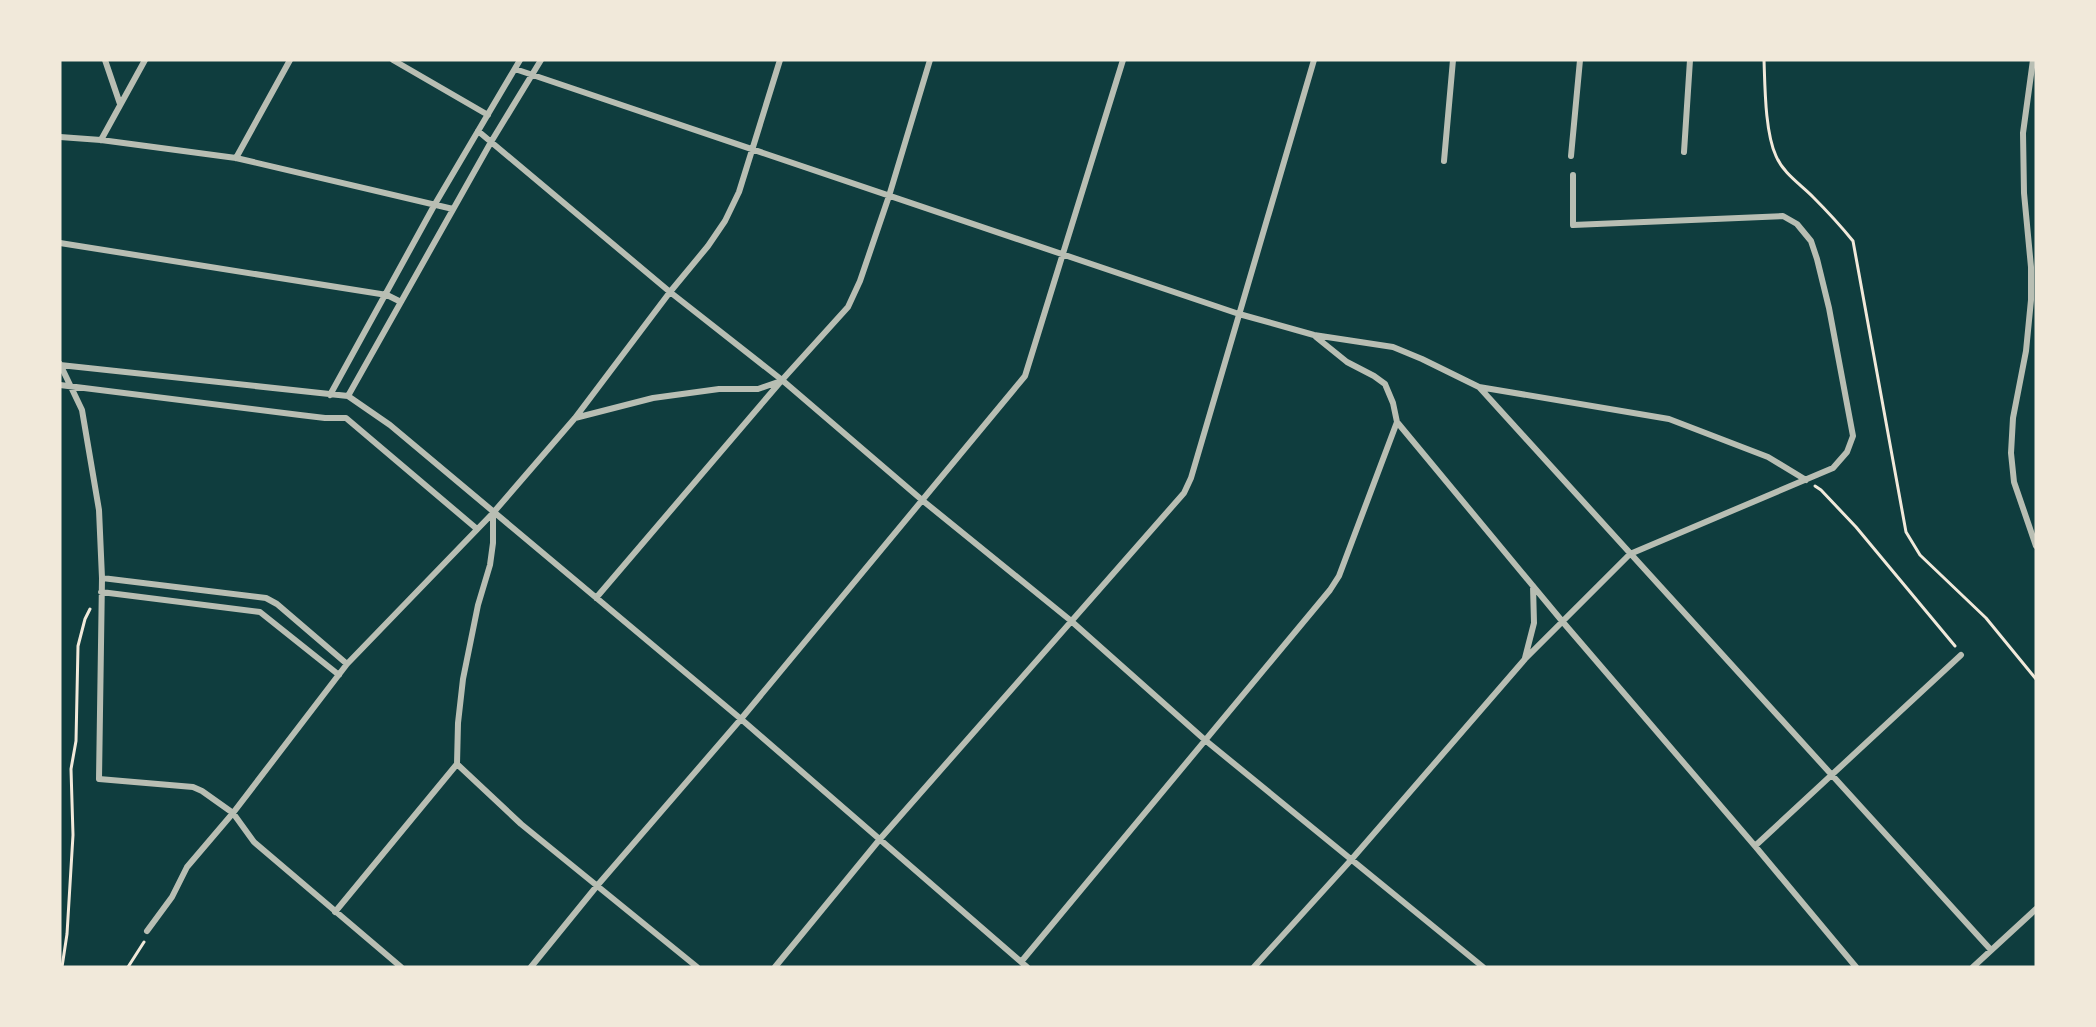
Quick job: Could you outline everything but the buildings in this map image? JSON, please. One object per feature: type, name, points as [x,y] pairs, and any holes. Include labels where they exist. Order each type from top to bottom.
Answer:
[{"type":"street","points":[[105,60],[120,104]]},
{"type":"street","points":[[100,140],[145,60]]},
{"type":"street","points":[[236,158],[290,60]]},
{"type":"street","points":[[393,60],[488,115]]},
{"type":"street","points":[[330,395],[435,204],[520,60]]},
{"type":"street","points":[[348,396],[491,142],[541,60]]},
{"type":"street","points":[[147,932],[172,897],[187,867],[232,813],[347,664],[493,513],[575,418],[670,292],[708,246],[725,221],[739,192],[780,60]]},
{"type":"street","points":[[596,598],[782,380],[848,307],[860,281],[889,196],[930,60]]},
{"type":"street","points":[[531,967],[596,887],[741,719],[1025,376],[1123,60]]},
{"type":"street","points":[[775,967],[880,839],[1070,620],[1184,493],[1191,478],[1314,60]]},
{"type":"street","points":[[1444,161],[1453,60]]},
{"type":"street","points":[[1571,156],[1580,60]]},
{"type":"street","points":[[1684,152],[1690,60]]},
{"type":"street","points":[[2033,60],[2024,133],[2024,193],[2031,267],[2031,300],[2026,351],[2013,418],[2011,453],[2014,482],[2036,546]]},
{"type":"street","points":[[514,69],[1239,314],[1314,335],[1393,347],[1479,387],[1669,419],[1768,457],[1806,480]]},
{"type":"street","points":[[478,131],[670,292],[782,380],[922,500],[1070,620],[1205,740],[1483,967]]},
{"type":"street","points":[[60,136],[236,158],[453,209]]},
{"type":"street","points":[[1254,967],[1351,860],[1525,659],[1630,554],[1833,468],[1847,452],[1853,436],[1829,308],[1811,241],[1797,224],[1783,216],[1573,225],[1573,176]]},
{"type":"street","points":[[60,243],[387,295],[401,302]]},
{"type":"street","points":[[1314,335],[1347,362],[1385,384],[1393,403],[1397,422],[1562,621],[1856,967]]},
{"type":"street","points":[[60,365],[348,396],[390,426],[741,719],[1027,967]]},
{"type":"street","points":[[60,365],[82,410],[97,493],[102,578],[99,779],[193,787],[232,813],[254,842],[401,967]]},
{"type":"street","points":[[575,418],[652,398],[719,389],[758,389],[782,380]]},
{"type":"street","points":[[60,385],[318,417],[346,418],[477,529]]},
{"type":"street","points":[[1479,387],[1991,950]]},
{"type":"street","points":[[1021,962],[1330,590],[1339,576],[1397,422]]},
{"type":"street","points":[[335,912],[457,764],[458,723],[463,679],[478,605],[490,566],[493,513]]},
{"type":"street","points":[[102,578],[267,598],[347,664]]},
{"type":"street","points":[[1525,659],[1534,623],[1533,586]]},
{"type":"street","points":[[101,592],[260,612],[339,675]]},
{"type":"street","points":[[1755,846],[1961,655]]},
{"type":"street","points":[[457,764],[520,824],[697,967]]},
{"type":"street","points":[[1973,967],[2036,909]]},
{"type":"path","points":[[1764,60],[1766,96],[1776,157],[1793,179],[1833,217],[1853,241],[1906,532],[1920,555],[1986,618],[2036,679]]},
{"type":"path","points":[[1806,480],[1821,490],[1856,527],[1948,636],[1961,655]]},
{"type":"path","points":[[62,967],[67,934],[73,835],[71,769],[76,741],[78,646],[85,619],[92,607]]},
{"type":"path","points":[[128,967],[142,948],[147,932]]}]
